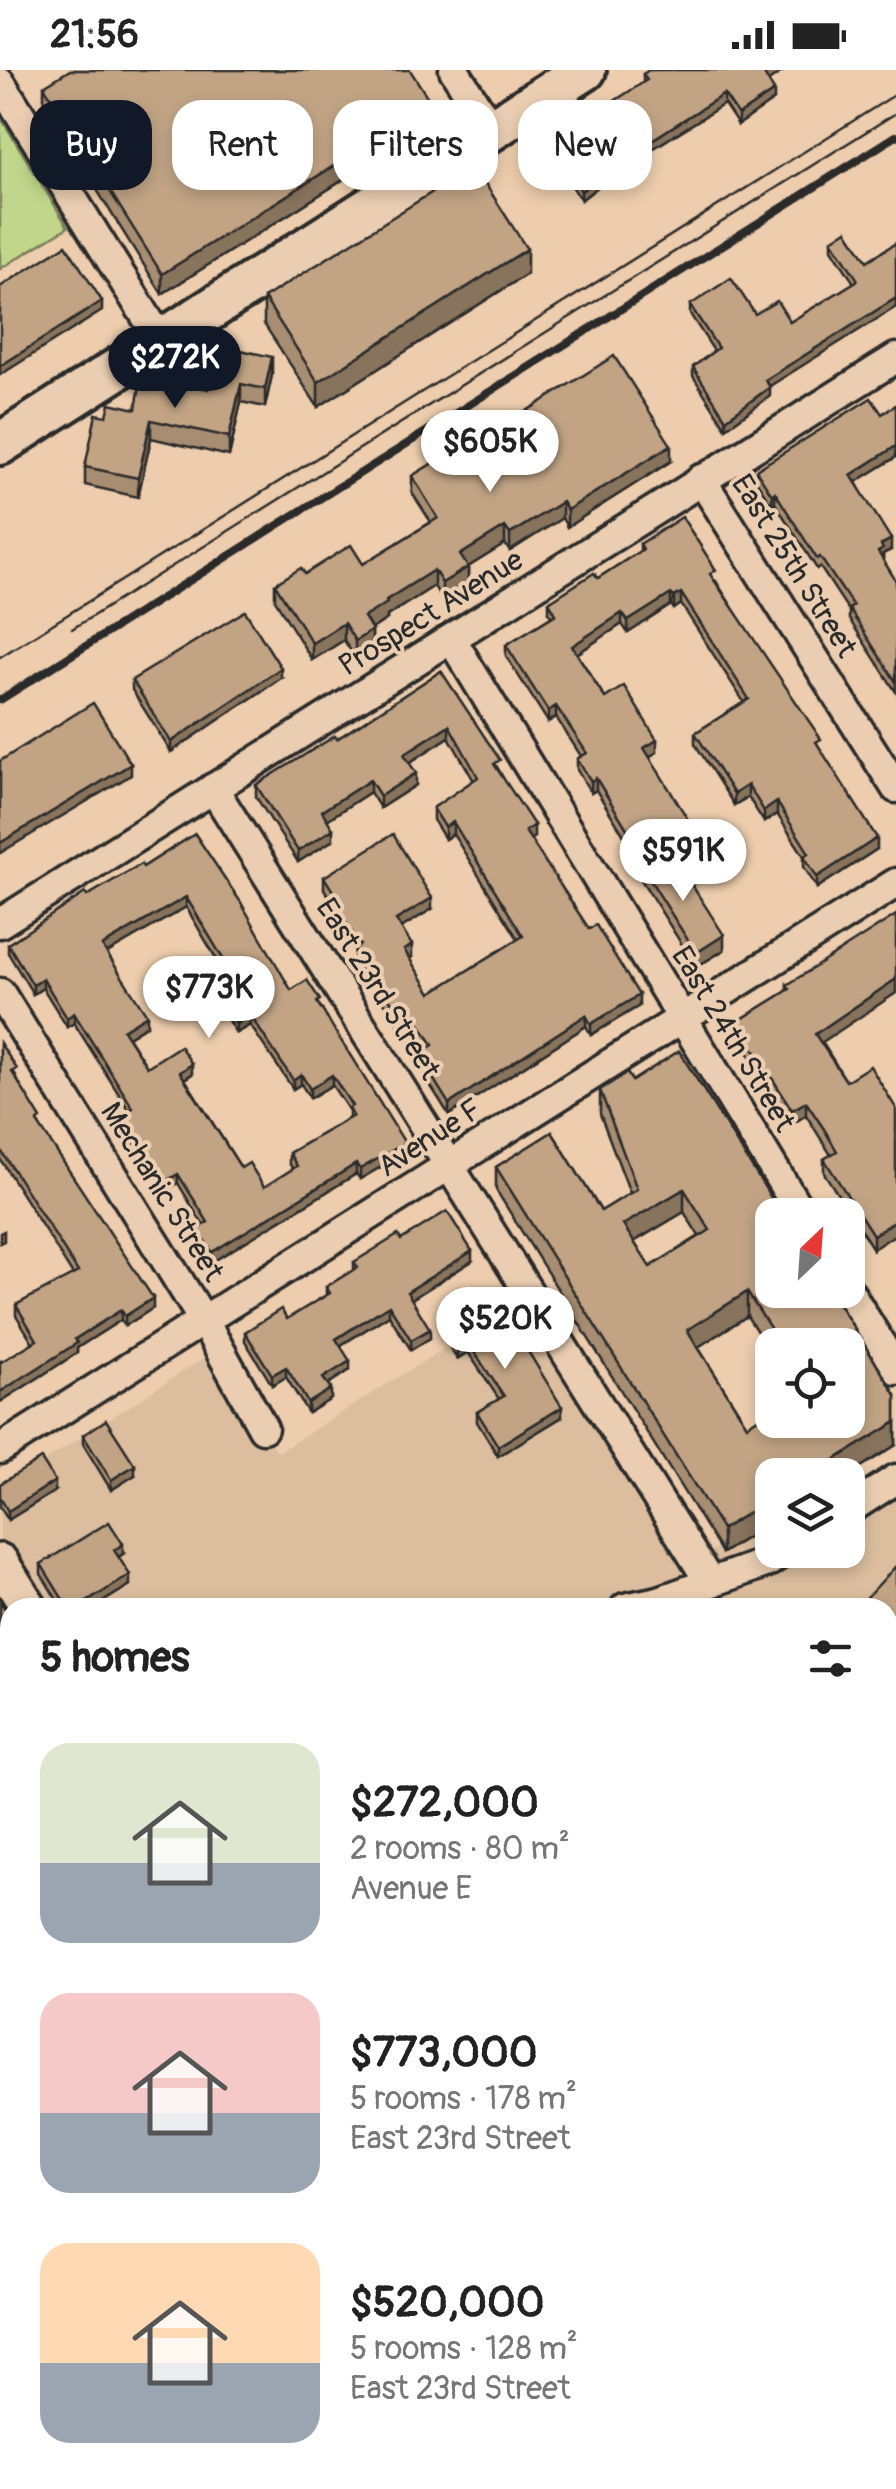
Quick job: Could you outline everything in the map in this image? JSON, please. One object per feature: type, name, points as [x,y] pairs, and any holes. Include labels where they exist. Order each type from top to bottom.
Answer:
[{"type":"main road","points":[[498,126],[586,70]]},
{"type":"main road","points":[[0,444],[399,190]]},
{"type":"street","points":[[454,70],[473,100]]},
{"type":"street","points":[[2,90],[162,342]]},
{"type":"street","name":"Prospect Avenue","points":[[0,923],[896,358]]},
{"type":"street","name":"East 25th Street","points":[[701,479],[896,788]]},
{"type":"street","name":"East 24th Street","points":[[452,640],[792,1198]]},
{"type":"street","name":"East 23rd Street","points":[[213,788],[709,1581]]},
{"type":"street","name":"Avenue F","points":[[0,1449],[896,882]]},
{"type":"street","name":"Mechanic Street","points":[[0,993],[205,1322],[262,1428]]},
{"type":"street","points":[[859,1308],[896,1370]]},
{"type":"street","points":[[865,1499],[896,1479]]},
{"type":"street","points":[[0,1562],[22,1598]]},
{"type":"street","points":[[666,1598],[755,1566]]},
{"type":"shaded area","points":[[519,1302],[685,1562],[755,1531],[755,1568],[865,1568],[865,1483],[896,1469],[896,1598],[0,1598],[0,1490],[205,1357],[278,1452]]},
{"type":"green space","points":[[0,119],[30,165],[30,190],[45,190],[68,227],[0,269]]},
{"type":"building","points":[[70,70],[410,70],[429,100],[333,100],[333,166],[313,179],[313,100],[172,100],[172,190],[295,190],[162,274],[109,190],[152,190],[152,100],[53,100],[44,86]]},
{"type":"building","points":[[649,70],[770,70],[764,74],[774,91],[738,115],[724,94],[652,140],[652,100],[616,100],[647,80],[643,74]]},
{"type":"building","points":[[436,190],[489,190],[527,249],[318,382],[264,298]]},
{"type":"building","points":[[847,230],[867,261],[896,243],[896,298],[765,380],[770,387],[726,419],[693,367],[718,348],[690,305],[731,278],[755,314],[777,301],[790,322],[858,280],[832,240]]},
{"type":"building","points":[[66,245],[102,301],[0,366],[0,287]]},
{"type":"building","points":[[218,345],[272,357],[265,389],[241,384],[229,437],[151,420],[138,478],[85,467],[96,414],[107,416],[110,403],[136,409],[140,385],[168,391],[170,380],[208,389]]},
{"type":"building","points":[[614,356],[671,445],[567,510],[562,502],[510,534],[505,527],[460,555],[468,567],[442,583],[434,570],[364,617],[372,630],[355,641],[344,623],[312,643],[275,584],[301,568],[305,574],[351,545],[363,564],[438,518],[412,476],[459,447],[455,442],[477,428],[484,438]]},
{"type":"building","points":[[871,398],[882,414],[896,405],[896,446],[851,475],[891,539],[878,552],[896,581],[896,682],[849,609],[853,606],[756,470]]},
{"type":"building","points":[[682,517],[716,570],[710,574],[821,739],[816,742],[877,838],[817,877],[804,856],[809,853],[777,802],[764,811],[748,785],[734,794],[695,733],[749,699],[681,593],[674,597],[671,594],[628,621],[622,613],[572,646],[605,698],[624,686],[657,740],[644,748],[692,826],[643,855],[596,778],[591,781],[577,759],[587,753],[556,706],[548,711],[506,645],[556,614],[549,602],[594,573],[598,578]]},
{"type":"building","points":[[245,611],[281,668],[171,742],[132,680]]},
{"type":"building","points":[[441,671],[500,760],[494,764],[534,825],[525,831],[589,929],[596,925],[639,995],[591,1024],[586,1015],[449,1104],[418,1054],[433,1045],[409,1007],[399,1013],[354,949],[360,945],[333,902],[338,899],[324,877],[393,834],[432,898],[396,920],[412,945],[404,950],[431,993],[523,936],[453,822],[445,827],[433,808],[478,777],[449,725],[404,754],[416,773],[380,796],[370,780],[322,811],[333,829],[298,851],[256,785],[335,736],[337,739]]},
{"type":"building","points":[[93,703],[131,764],[0,843],[0,761]]},
{"type":"building","points":[[195,834],[240,901],[291,990],[307,980],[405,1143],[360,1169],[356,1164],[212,1252],[197,1229],[208,1222],[178,1174],[164,1182],[123,1114],[133,1108],[74,1013],[67,1018],[43,979],[33,985],[8,944],[85,893],[87,896],[141,864],[143,867]],"holes":[[[186,897],[228,967],[208,979],[236,1024],[250,1015],[293,1080],[301,1074],[310,1089],[332,1075],[352,1106],[349,1108],[353,1116],[289,1153],[297,1166],[264,1187],[249,1163],[241,1168],[180,1072],[192,1064],[180,1046],[147,1067],[123,1030],[147,1015],[102,946]]]},
{"type":"building","points":[[660,852],[682,886],[690,882],[724,935],[696,953],[640,864]]},
{"type":"building","points":[[896,915],[896,979],[815,1034],[846,1081],[870,1066],[896,1108],[896,1220],[873,1235],[865,1223],[865,1198],[849,1198],[824,1159],[837,1151],[824,1129],[806,1102],[792,1110],[737,1022],[790,989],[787,985]]},
{"type":"building","points":[[0,1043],[17,1069],[12,1072],[41,1119],[37,1122],[153,1298],[125,1316],[121,1310],[0,1392],[0,1360],[37,1340],[16,1305],[78,1272],[0,1149]]},
{"type":"building","points":[[679,1051],[771,1198],[755,1198],[755,1304],[747,1292],[687,1330],[747,1425],[755,1420],[755,1438],[865,1438],[865,1346],[896,1395],[896,1422],[838,1458],[755,1458],[755,1509],[722,1529],[496,1167],[552,1132],[601,1211],[637,1189],[600,1090],[627,1073],[632,1081]],"holes":[[[684,1189],[710,1230],[650,1267],[623,1225]]]},
{"type":"building","points":[[447,1211],[472,1251],[407,1292],[430,1329],[411,1340],[389,1305],[336,1339],[350,1361],[323,1378],[331,1389],[308,1403],[286,1367],[272,1375],[245,1332],[281,1309],[287,1319],[330,1293],[326,1287],[358,1267],[354,1262],[398,1235],[401,1240]]},
{"type":"building","points":[[495,1297],[562,1407],[498,1446],[477,1412],[504,1396],[468,1343],[457,1349],[444,1329]]},
{"type":"building","points":[[757,1308],[841,1308],[854,1328],[770,1328]]},
{"type":"building","points":[[106,1420],[135,1465],[111,1480],[83,1435]]},
{"type":"building","points":[[41,1459],[55,1481],[8,1511],[0,1497],[0,1484]]},
{"type":"building","points":[[109,1522],[123,1544],[114,1550],[130,1575],[93,1598],[62,1598],[41,1564]]},
{"type":"building","points":[[896,1566],[896,1598],[866,1598]]},
{"type":"tram line","points":[[0,657],[896,94]]},
{"type":"tram line","points":[[72,629],[896,113]]},
{"type":"railway","points":[[0,700],[896,136]]}]
